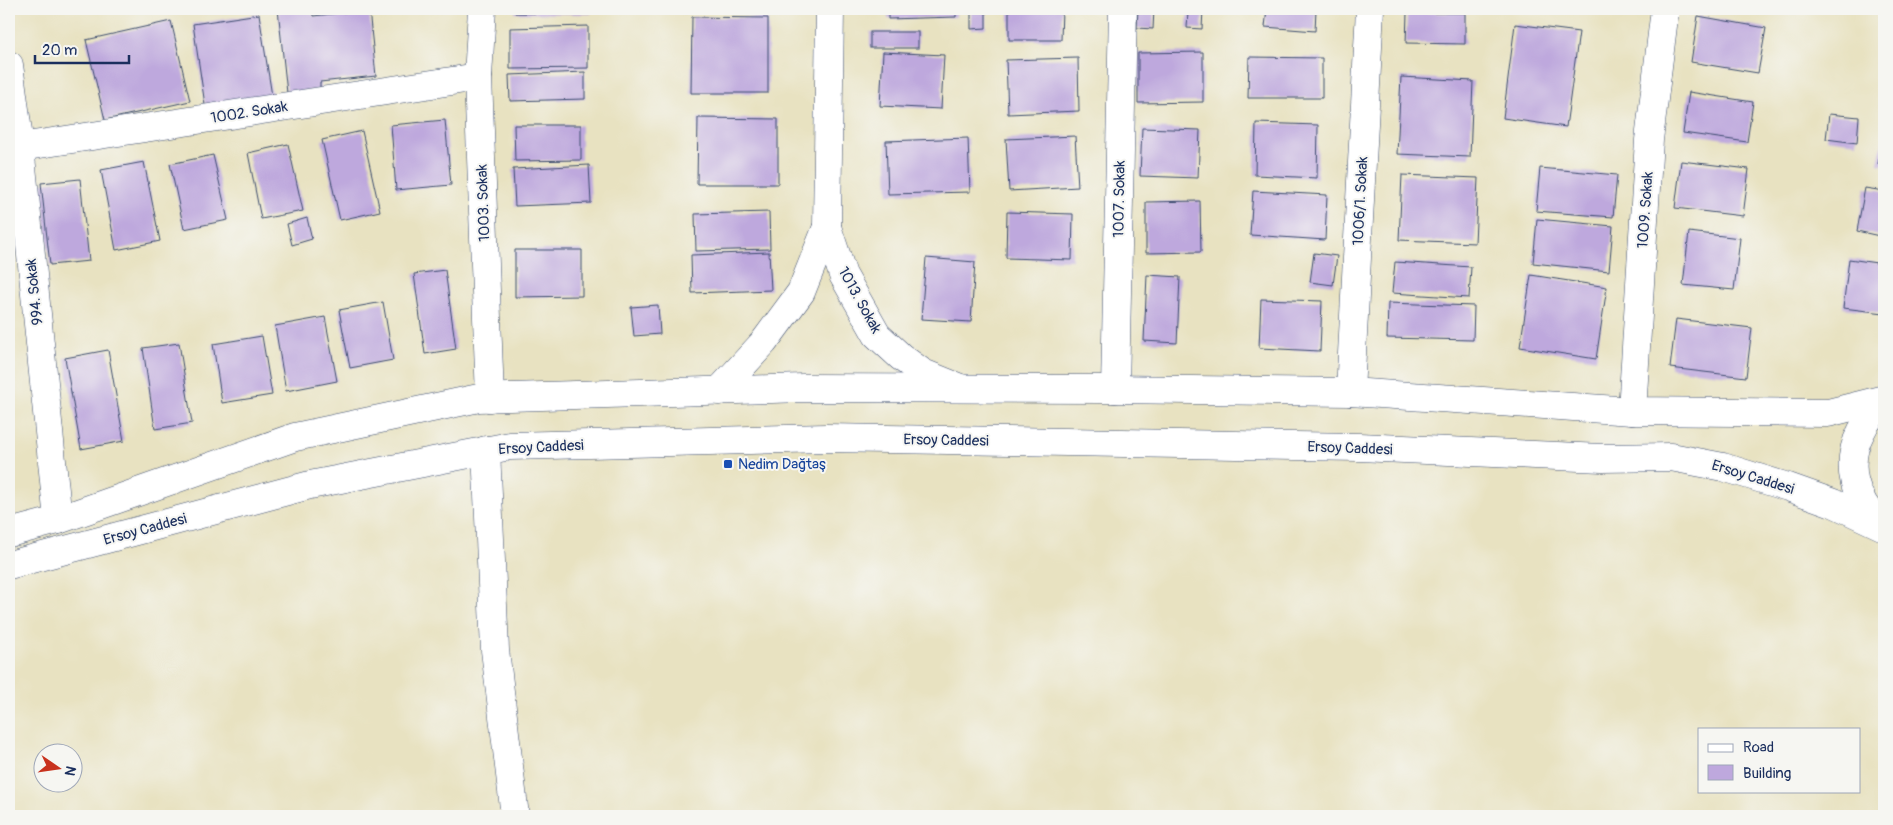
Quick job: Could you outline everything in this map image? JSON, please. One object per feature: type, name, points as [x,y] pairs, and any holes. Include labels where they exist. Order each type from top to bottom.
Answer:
[{"type":"main road","name":"1003. Sokak","points":[[482,9],[478,77],[490,398]]},
{"type":"main road","name":"1013. Sokak","points":[[830,9],[827,227],[843,275],[877,335],[901,357],[923,373],[962,389]]},
{"type":"main road","name":"1007. Sokak","points":[[1115,390],[1123,9]]},
{"type":"main road","name":"1006/1. Sokak","points":[[1350,392],[1370,9]]},
{"type":"main road","name":"1009. Sokak","points":[[1632,411],[1649,140],[1665,9]]},
{"type":"main road","name":"994. Sokak","points":[[9,65],[20,147],[58,520]]},
{"type":"main road","name":"1002. Sokak","points":[[20,147],[478,77]]},
{"type":"main road","name":"1013. Sokak","points":[[719,391],[764,342],[801,292],[827,227]]},
{"type":"main road","points":[[9,532],[58,520],[296,437],[479,398],[803,388],[1350,392],[1632,411],[1828,413],[1884,399]]},
{"type":"main road","points":[[1884,405],[1866,423],[1856,441],[1852,460],[1853,480],[1860,499],[1872,516],[1884,527]]},
{"type":"main road","name":"Ersoy Caddesi","points":[[9,565],[310,485],[510,446],[826,438],[1349,447],[1602,458],[1671,457],[1723,466],[1833,503],[1884,527]]},
{"type":"main road","points":[[486,450],[495,650],[516,816]]},
{"type":"building","points":[[278,9],[312,9],[313,16],[369,10],[376,76],[320,82],[320,90],[287,93]]},
{"type":"building","points":[[515,9],[591,9],[591,14],[515,13]]},
{"type":"building","points":[[888,9],[956,9],[956,17],[888,19]]},
{"type":"building","points":[[1009,9],[1062,9],[1061,40],[1009,40]]},
{"type":"building","points":[[1138,9],[1154,9],[1153,29],[1137,28]]},
{"type":"building","points":[[1161,9],[1203,9],[1202,29],[1187,28],[1188,12]]},
{"type":"building","points":[[1267,9],[1316,9],[1315,31],[1265,27]]},
{"type":"building","points":[[971,12],[986,12],[986,28],[971,29]]},
{"type":"building","points":[[1407,13],[1465,13],[1465,44],[1406,43]]},
{"type":"building","points":[[259,14],[272,96],[205,105],[193,24]]},
{"type":"building","points":[[1698,16],[1766,28],[1758,73],[1691,62]]},
{"type":"building","points":[[692,17],[768,18],[768,93],[691,93]]},
{"type":"building","points":[[171,21],[190,101],[105,120],[86,40]]},
{"type":"building","points":[[1515,24],[1579,32],[1566,127],[1503,118]]},
{"type":"building","points":[[588,26],[588,68],[510,69],[510,28]]},
{"type":"building","points":[[870,32],[918,32],[918,48],[870,48]]},
{"type":"building","points":[[883,52],[944,55],[941,109],[880,106]]},
{"type":"building","points":[[1203,52],[1203,102],[1138,103],[1138,53]]},
{"type":"building","points":[[1249,57],[1322,58],[1322,98],[1248,98]]},
{"type":"building","points":[[1078,58],[1079,111],[1008,114],[1006,60]]},
{"type":"building","points":[[585,72],[585,99],[510,101],[509,75]]},
{"type":"building","points":[[1401,77],[1473,81],[1470,157],[1397,154]]},
{"type":"building","points":[[1689,92],[1753,102],[1747,142],[1683,133]]},
{"type":"building","points":[[1829,114],[1859,117],[1857,143],[1826,139]]},
{"type":"building","points":[[698,118],[778,119],[778,184],[697,184]]},
{"type":"building","points":[[445,120],[451,185],[396,190],[391,125]]},
{"type":"building","points":[[1256,123],[1318,125],[1317,178],[1255,175]]},
{"type":"building","points":[[514,125],[581,125],[581,160],[515,161]]},
{"type":"building","points":[[1142,128],[1200,130],[1198,178],[1140,176]]},
{"type":"building","points":[[362,131],[380,211],[340,220],[322,140]]},
{"type":"building","points":[[1075,136],[1078,187],[1009,191],[1006,139]]},
{"type":"building","points":[[968,138],[970,192],[888,194],[886,141]]},
{"type":"building","points":[[1884,140],[1884,165],[1878,164]]},
{"type":"building","points":[[288,144],[303,211],[261,219],[248,153]]},
{"type":"building","points":[[213,155],[228,220],[184,229],[170,164]]},
{"type":"building","points":[[1681,161],[1749,169],[1743,216],[1675,208]]},
{"type":"building","points":[[144,162],[160,241],[116,250],[101,170]]},
{"type":"building","points":[[589,165],[591,203],[515,206],[513,169]]},
{"type":"building","points":[[1540,168],[1617,175],[1613,217],[1536,211]]},
{"type":"building","points":[[1402,175],[1478,178],[1475,243],[1399,240]]},
{"type":"building","points":[[80,179],[89,261],[50,265],[41,183]]},
{"type":"building","points":[[1865,188],[1884,191],[1884,237],[1857,231]]},
{"type":"building","points":[[1253,191],[1327,195],[1325,240],[1250,235]]},
{"type":"building","points":[[1200,201],[1201,252],[1146,253],[1146,202]]},
{"type":"building","points":[[769,212],[770,249],[696,251],[695,214]]},
{"type":"building","points":[[1007,212],[1073,214],[1072,260],[1006,258]]},
{"type":"building","points":[[307,218],[312,239],[292,245],[287,224]]},
{"type":"building","points":[[1537,219],[1613,226],[1609,271],[1533,263]]},
{"type":"building","points":[[1689,232],[1740,238],[1734,290],[1683,285]]},
{"type":"building","points":[[515,250],[582,250],[582,296],[515,297]]},
{"type":"building","points":[[769,252],[771,290],[692,293],[691,255]]},
{"type":"building","points":[[1314,253],[1337,256],[1333,285],[1310,282]]},
{"type":"building","points":[[926,258],[975,262],[971,322],[921,319]]},
{"type":"building","points":[[1849,259],[1884,264],[1884,313],[1843,308]]},
{"type":"building","points":[[1395,262],[1471,267],[1469,298],[1392,293]]},
{"type":"building","points":[[445,270],[456,349],[425,354],[414,274]]},
{"type":"building","points":[[1147,275],[1180,277],[1177,343],[1144,341]]},
{"type":"building","points":[[1531,275],[1607,287],[1596,359],[1520,347]]},
{"type":"building","points":[[1261,299],[1322,301],[1320,351],[1259,348]]},
{"type":"building","points":[[383,302],[393,360],[350,368],[339,310]]},
{"type":"building","points":[[1388,303],[1474,306],[1473,340],[1387,338]]},
{"type":"building","points":[[658,305],[660,334],[634,336],[631,307]]},
{"type":"building","points":[[325,317],[337,381],[286,391],[275,326]]},
{"type":"building","points":[[1676,319],[1752,328],[1746,377],[1670,368]]},
{"type":"building","points":[[262,336],[272,395],[222,403],[213,344]]},
{"type":"building","points":[[179,343],[192,423],[155,429],[143,348]]},
{"type":"building","points":[[108,350],[124,441],[81,449],[65,358]]},
{"type":"place","name":"Nedim Dağtaş","points":[[728,464]]}]
